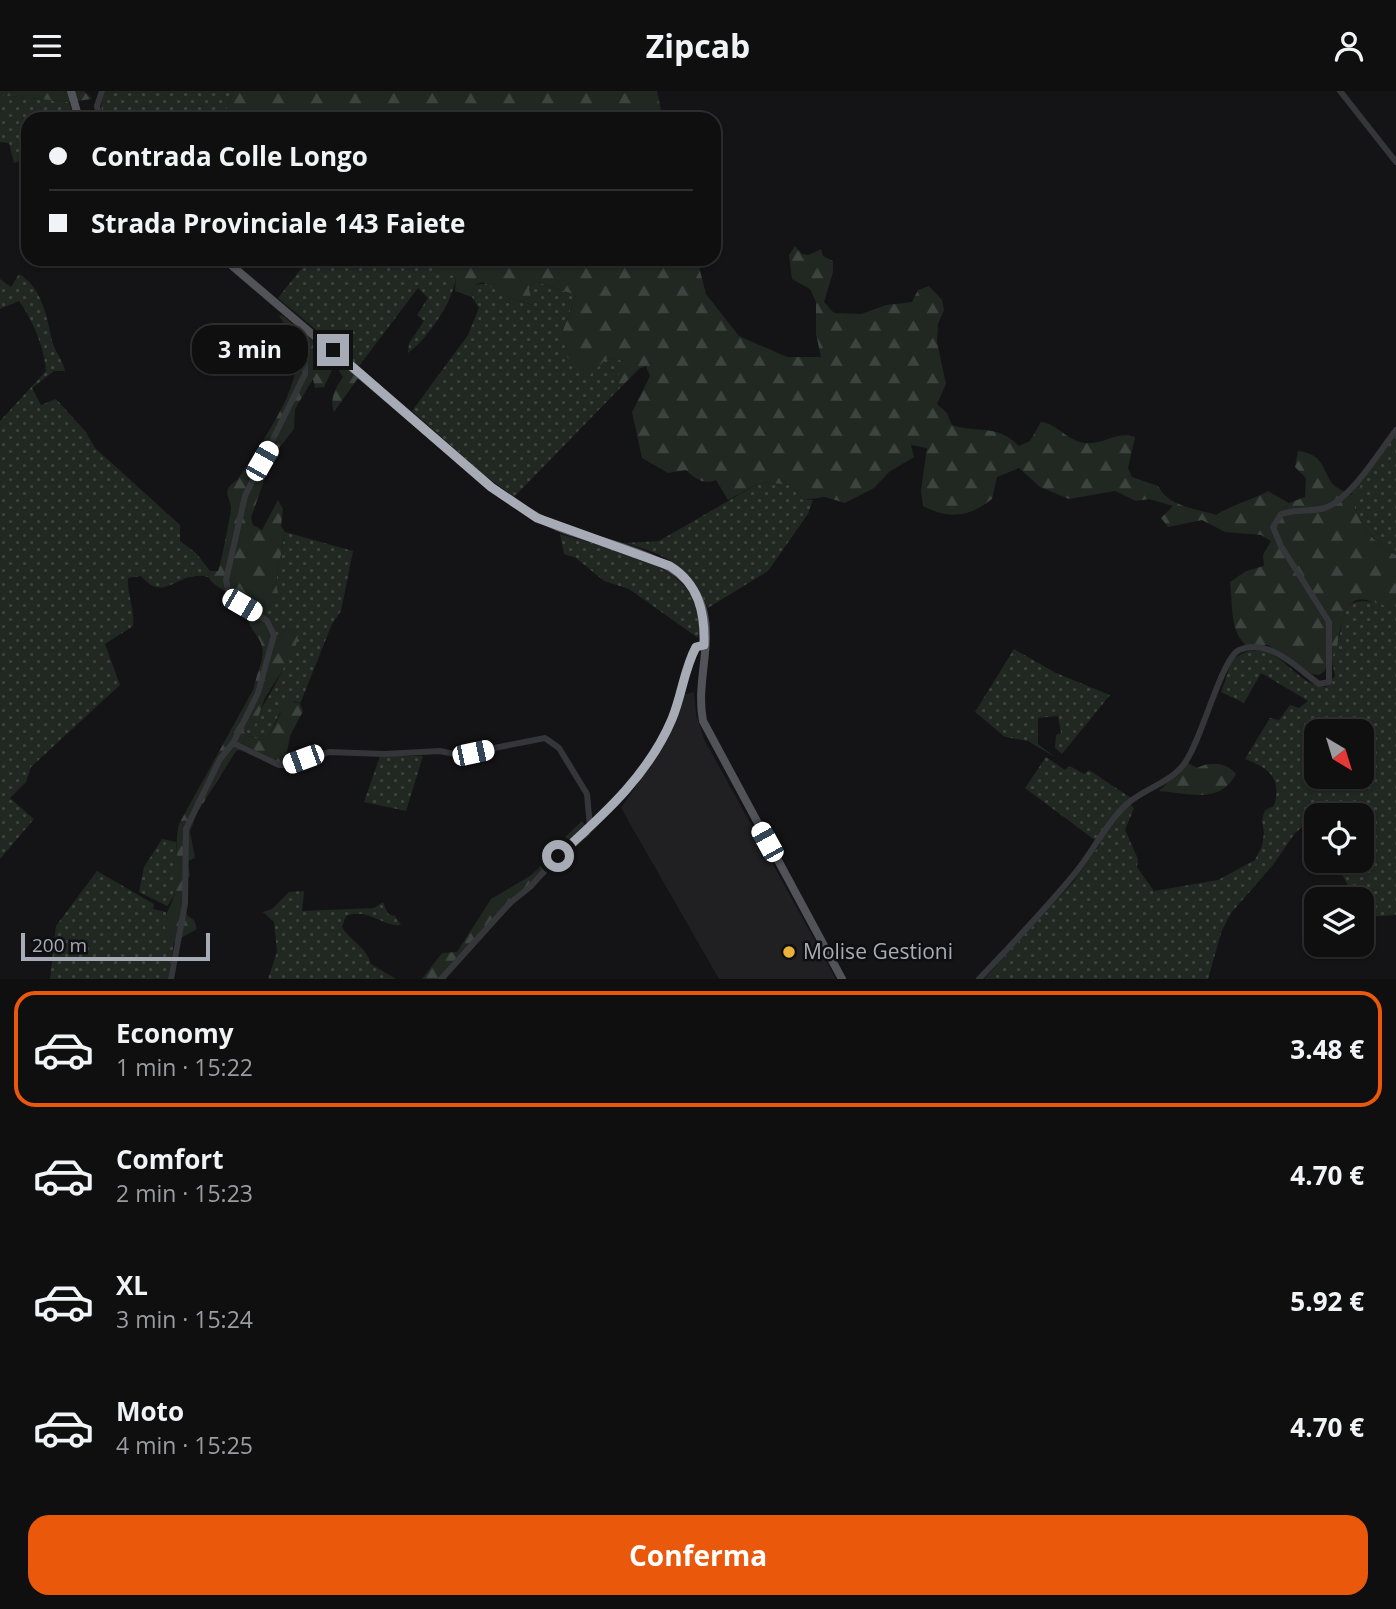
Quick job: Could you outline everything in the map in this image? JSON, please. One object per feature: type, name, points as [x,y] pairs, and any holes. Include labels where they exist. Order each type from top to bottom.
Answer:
[{"type":"main road","points":[[71,91],[77,112]]},
{"type":"main road","points":[[232,266],[491,487],[537,518],[665,563],[680,573],[692,587],[704,613],[700,702],[703,721],[842,979]]},
{"type":"street","points":[[98,112],[97,106],[102,91]]},
{"type":"street","points":[[1340,91],[1396,162]]},
{"type":"street","points":[[171,979],[185,904],[186,829],[220,759],[233,743],[258,693],[274,635],[267,621],[229,594],[226,580],[245,496],[305,374],[306,329]]},
{"type":"street","points":[[979,979],[1070,879],[1128,803],[1168,779],[1184,764],[1214,700],[1226,663],[1239,650],[1259,647],[1270,649],[1319,684],[1329,682],[1329,622],[1281,546],[1273,527],[1281,514],[1296,509],[1323,509],[1337,501],[1396,431]]},
{"type":"street","points":[[441,979],[510,903],[616,803],[656,748],[671,720],[696,647],[704,645]]},
{"type":"street","points":[[233,743],[279,765],[286,765],[329,752],[440,751],[459,755],[545,738],[559,748],[587,794],[590,827]]},
{"type":"shaded area","points":[[694,692],[696,714],[704,739],[836,979],[719,979],[621,808],[657,755],[677,719],[683,695]]},
{"type":"green space","points":[[0,91],[84,91],[92,99],[69,102],[0,95]]},
{"type":"green space","points":[[105,91],[233,91],[226,112],[102,112]]},
{"type":"green space","points":[[233,91],[657,91],[661,110],[659,112],[226,111]]},
{"type":"green space","points":[[0,95],[69,102],[72,112],[21,112],[21,160],[14,163],[9,143],[0,142]]},
{"type":"green space","points":[[795,246],[802,254],[809,255],[821,249],[823,256],[833,261],[833,272],[824,302],[834,313],[861,314],[886,305],[912,302],[918,290],[929,286],[942,300],[944,310],[938,324],[937,342],[946,384],[937,404],[947,413],[952,425],[1003,434],[1019,446],[1030,441],[1041,422],[1052,425],[1080,442],[1094,443],[1128,435],[1135,437],[1128,468],[1132,477],[1158,486],[1176,503],[1216,515],[1268,491],[1289,503],[1305,497],[1306,478],[1295,467],[1298,451],[1316,457],[1331,482],[1343,491],[1351,495],[1364,485],[1370,490],[1354,505],[1370,535],[1382,547],[1396,555],[1396,595],[1389,606],[1359,599],[1347,608],[1336,650],[1325,671],[1319,675],[1312,674],[1268,645],[1247,646],[1237,633],[1230,582],[1246,571],[1264,566],[1263,555],[1271,541],[1261,535],[1225,532],[1202,520],[1168,527],[1161,518],[1173,506],[1149,499],[1136,501],[1115,491],[1069,499],[1040,487],[1019,468],[997,477],[992,499],[984,505],[967,513],[942,513],[923,506],[921,490],[927,448],[911,445],[914,457],[889,472],[874,488],[845,503],[825,497],[803,500],[793,485],[761,482],[728,500],[716,480],[700,480],[686,470],[668,473],[642,458],[632,412],[650,376],[646,366],[640,368],[621,387],[616,381],[624,361],[607,358],[590,375],[567,357],[562,333],[576,295],[534,281],[529,289],[533,305],[503,295],[483,282],[474,285],[472,297],[455,291],[456,276],[437,274],[433,267],[699,266],[706,294],[739,336],[787,357],[821,357],[816,334],[816,302],[810,289],[792,279],[789,255]]},
{"type":"green space","points":[[303,266],[434,266],[456,276],[445,307],[416,346],[408,353],[409,343],[424,321],[417,315],[428,298],[418,288],[359,366],[278,298]]},
{"type":"green space","points":[[19,274],[38,295],[53,345],[65,371],[54,371],[32,388],[41,405],[56,399],[86,432],[95,448],[180,525],[180,541],[196,553],[210,571],[208,577],[188,578],[165,587],[150,584],[141,576],[128,578],[133,626],[105,644],[120,685],[31,767],[26,782],[10,798],[34,819],[0,859],[0,421],[46,371],[37,334],[19,301],[0,309],[0,279],[11,287]]},
{"type":"green space","points":[[534,281],[576,295],[562,333],[607,358],[625,361],[616,381],[621,387],[514,497],[483,474],[412,411],[468,335],[479,308],[472,297],[474,285],[489,283],[503,295],[532,305],[529,289]]},
{"type":"green space","points":[[282,315],[358,378],[334,412],[333,398],[343,377],[338,369],[332,370],[324,387],[315,388],[313,379],[295,409],[294,429],[272,457],[251,518],[253,525],[262,530],[278,500],[283,509],[281,526],[285,532],[276,581],[278,595],[274,602],[258,610],[269,633],[278,637],[287,629],[299,631],[295,650],[265,698],[255,725],[243,731],[248,736],[262,740],[268,737],[288,699],[300,704],[303,711],[290,736],[285,762],[280,763],[241,743],[240,750],[236,751],[197,813],[190,832],[195,858],[188,861],[190,876],[184,881],[183,898],[186,913],[194,920],[197,929],[174,942],[168,938],[165,920],[176,887],[179,824],[254,688],[263,652],[242,604],[208,577],[210,571],[218,571],[221,560],[231,509],[228,490],[238,479],[272,425],[293,381],[297,360],[295,347],[279,316]]},
{"type":"green space","points":[[1396,435],[1396,555],[1376,541],[1356,513],[1354,505],[1369,490],[1349,494]]},
{"type":"green space","points":[[761,482],[793,485],[803,500],[813,500],[808,514],[768,571],[708,608],[693,581],[676,564],[653,552],[625,543],[659,541]]},
{"type":"green space","points":[[285,532],[353,551],[341,611],[332,624],[300,704],[295,701],[279,714],[268,737],[262,740],[242,731],[249,726],[266,702],[298,631],[287,629],[278,637],[269,633],[258,609],[274,602],[278,595],[276,581]]},
{"type":"green space","points":[[560,534],[630,554],[654,564],[674,577],[690,593],[698,613],[698,638],[629,589],[604,581],[576,558],[564,554]]},
{"type":"green space","points":[[1396,595],[1396,915],[1374,916],[1374,887],[1349,887],[1341,873],[1374,873],[1374,803],[1304,803],[1304,826],[1295,833],[1273,865],[1231,913],[1222,930],[1208,979],[984,979],[1074,881],[1100,844],[1025,788],[1046,757],[1065,770],[1070,766],[1084,774],[1089,770],[1131,798],[1126,801],[1134,808],[1125,830],[1138,859],[1137,867],[1154,891],[1218,880],[1255,860],[1262,846],[1262,820],[1265,810],[1274,806],[1276,788],[1272,775],[1261,766],[1245,759],[1270,718],[1279,720],[1290,705],[1299,708],[1308,701],[1261,673],[1244,703],[1221,692],[1232,660],[1247,652],[1260,650],[1282,661],[1302,678],[1326,687],[1335,676],[1331,656],[1337,646],[1344,615],[1348,607],[1355,602],[1388,606]]},
{"type":"green space","points":[[1014,649],[1056,673],[1110,695],[1062,754],[1055,748],[1056,735],[1061,733],[1058,716],[1038,718],[1038,744],[1055,757],[1028,741],[1005,737],[975,712]]},
{"type":"green space","points":[[380,756],[423,756],[406,811],[364,802]]},
{"type":"green space","points":[[1188,763],[1197,768],[1213,764],[1223,765],[1236,774],[1229,784],[1212,794],[1192,795],[1159,791]]},
{"type":"green space","points":[[582,821],[591,833],[509,908],[446,979],[422,979],[442,953],[457,952],[491,899],[530,876],[539,868],[546,855]]},
{"type":"green space","points":[[162,839],[176,842],[178,867],[175,892],[167,906],[139,892],[144,867]]},
{"type":"green space","points":[[97,871],[154,904],[153,909],[166,912],[166,932],[174,942],[168,979],[50,979],[56,926]]},
{"type":"green space","points":[[304,891],[302,911],[374,908],[383,902],[388,914],[395,916],[401,925],[368,915],[354,914],[346,916],[342,927],[365,952],[371,964],[396,979],[268,979],[277,952],[274,922],[263,912],[272,909],[289,892]]},
{"type":"place","name":"Molise Gestioni","points":[[789,952]]},
{"type":"route","points":[[333,350],[495,490],[537,518],[670,566],[685,578],[698,599],[704,613],[704,645],[696,647],[690,660],[676,706],[663,736],[616,803],[558,856]]}]
